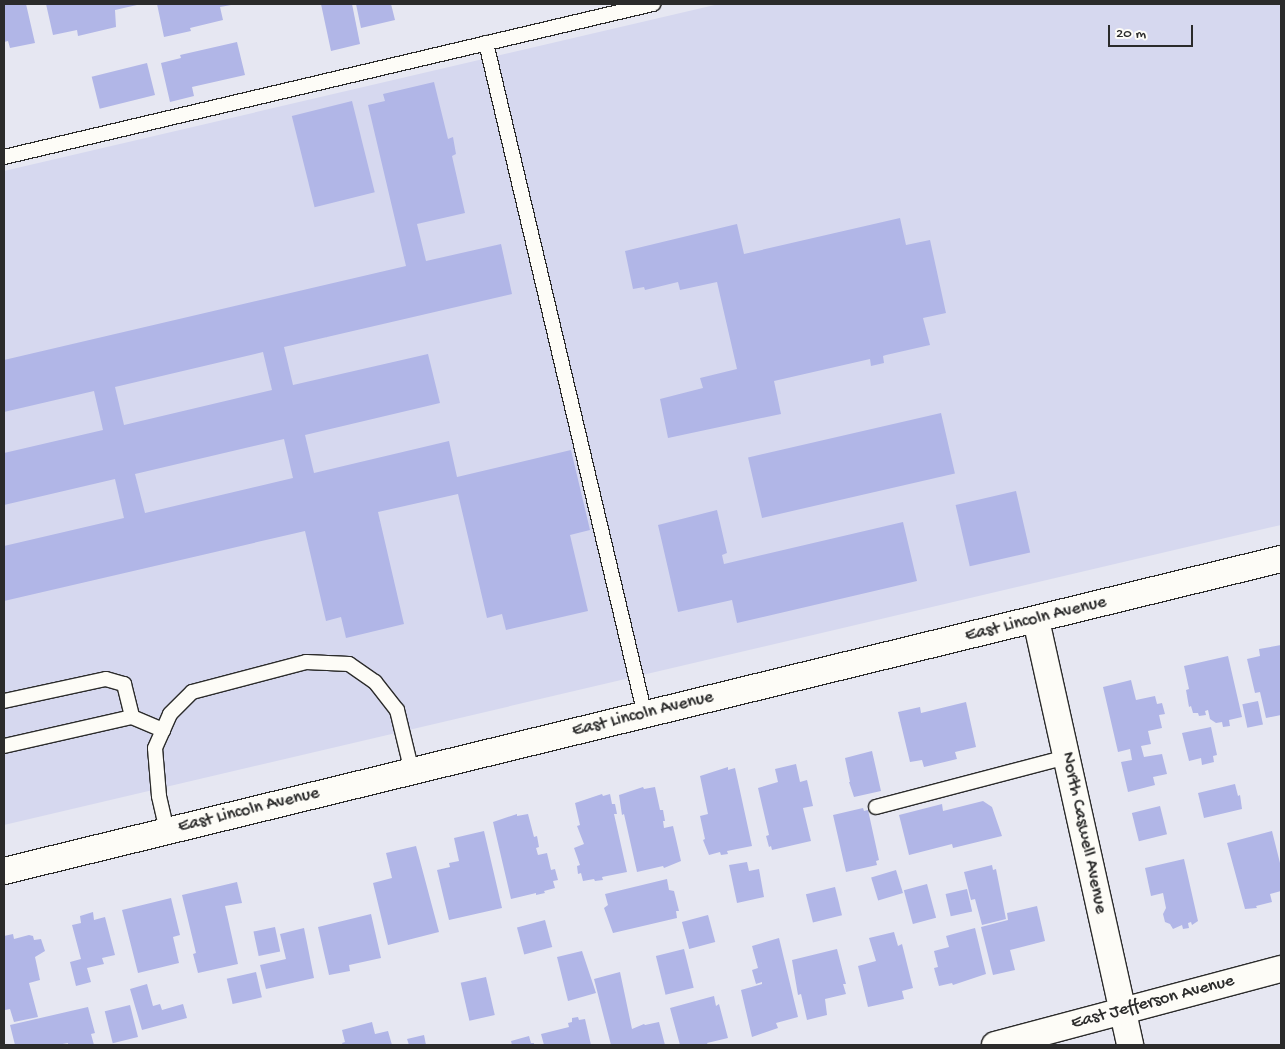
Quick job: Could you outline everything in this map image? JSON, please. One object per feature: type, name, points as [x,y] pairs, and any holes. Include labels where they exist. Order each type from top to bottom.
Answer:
[{"type":"street","name":"East Lincoln Avenue","points":[[4,871],[1281,559]]},
{"type":"street","name":"North Caswell Avenue","points":[[1036,620],[1130,1045]]},
{"type":"street","name":"East Jefferson Avenue","points":[[996,1045],[1281,969]]},
{"type":"lane","points":[[4,157],[653,4]]},
{"type":"lane","points":[[486,43],[645,715]]},
{"type":"lane","points":[[167,831],[159,796],[155,748],[170,714],[192,692],[306,662],[349,664],[374,682],[397,710],[412,772]]},
{"type":"lane","points":[[4,701],[106,678],[124,684],[132,717]]},
{"type":"lane","points":[[4,746],[132,717],[163,730]]},
{"type":"lane","points":[[876,807],[1066,757]]},
{"type":"shaded area","points":[[719,4],[1281,4],[1281,525],[4,825],[4,171]]},
{"type":"building","points":[[4,4],[26,4],[35,43],[10,48],[8,41],[4,42]]},
{"type":"building","points":[[46,4],[137,5],[115,10],[116,27],[78,36],[77,30],[53,35]]},
{"type":"building","points":[[157,4],[231,5],[220,7],[223,20],[190,28],[191,31],[164,37]]},
{"type":"building","points":[[321,4],[352,4],[360,44],[331,51]]},
{"type":"building","points":[[356,4],[391,4],[395,20],[361,28]]},
{"type":"building","points":[[237,42],[245,75],[192,87],[194,96],[170,102],[161,63],[181,58],[180,55]]},
{"type":"building","points":[[147,63],[155,95],[100,109],[92,77]]},
{"type":"building","points":[[434,82],[448,139],[453,137],[456,154],[452,156],[465,213],[417,224],[426,261],[501,244],[512,294],[284,347],[293,385],[428,354],[440,403],[305,435],[314,473],[449,441],[457,477],[571,450],[590,530],[570,535],[588,611],[506,630],[502,614],[487,618],[458,494],[378,512],[404,624],[346,638],[341,617],[326,621],[305,531],[4,601],[4,546],[124,518],[115,479],[4,505],[4,453],[103,430],[94,391],[4,412],[4,360],[406,266],[368,105],[385,101],[383,94]],"holes":[[[263,352],[272,390],[124,425],[115,387]],[[284,439],[293,478],[145,513],[135,474]]]},
{"type":"building","points":[[352,101],[375,192],[315,207],[292,116]]},
{"type":"building","points":[[900,218],[906,245],[930,240],[946,313],[923,318],[930,345],[883,356],[884,363],[871,366],[870,359],[774,381],[781,414],[668,438],[660,399],[703,388],[700,378],[737,369],[717,282],[680,290],[678,282],[645,290],[644,287],[633,289],[625,251],[737,224],[744,254]]},
{"type":"building","points":[[941,413],[955,473],[762,518],[748,458]]},
{"type":"building","points":[[1016,491],[1030,552],[970,566],[956,505]]},
{"type":"building","points":[[717,510],[727,553],[722,555],[724,564],[903,522],[917,581],[737,623],[732,600],[678,612],[658,525]]},
{"type":"building","points":[[1281,645],[1281,715],[1266,718],[1260,692],[1255,693],[1247,659],[1260,656],[1259,649]]},
{"type":"building","points":[[1228,656],[1242,717],[1229,720],[1230,726],[1223,727],[1222,722],[1216,723],[1210,719],[1208,710],[1205,711],[1206,715],[1199,716],[1198,713],[1193,713],[1191,706],[1189,707],[1186,690],[1189,689],[1184,666]]},
{"type":"building","points":[[1131,680],[1136,700],[1155,696],[1157,704],[1162,703],[1165,714],[1159,715],[1162,728],[1148,731],[1151,744],[1141,746],[1144,757],[1162,754],[1167,774],[1153,777],[1155,785],[1128,792],[1121,762],[1132,760],[1130,749],[1118,752],[1103,687]]},
{"type":"building","points":[[1258,701],[1263,724],[1247,728],[1242,704]]},
{"type":"building","points":[[966,702],[976,747],[955,752],[957,759],[924,767],[922,760],[910,762],[898,712],[920,707],[921,713]]},
{"type":"building","points":[[1211,727],[1217,755],[1213,756],[1214,762],[1202,765],[1201,758],[1189,761],[1182,733]]},
{"type":"building","points":[[872,751],[881,791],[854,797],[845,758]]},
{"type":"building","points":[[796,764],[800,782],[807,780],[813,806],[803,808],[811,841],[772,850],[771,846],[769,847],[766,836],[769,835],[758,788],[778,782],[775,769]]},
{"type":"building","points":[[728,767],[728,770],[735,768],[752,846],[727,851],[728,854],[721,855],[720,852],[709,855],[703,840],[705,839],[700,816],[708,814],[700,776]]},
{"type":"building","points":[[1235,784],[1238,796],[1240,795],[1242,809],[1204,818],[1198,793]]},
{"type":"building","points":[[643,787],[644,789],[655,787],[660,810],[663,810],[664,828],[673,826],[681,861],[664,868],[663,866],[637,872],[624,814],[622,815],[619,795]]},
{"type":"building","points":[[602,794],[603,796],[610,794],[612,804],[615,804],[617,814],[614,814],[627,872],[602,877],[603,880],[583,881],[581,873],[578,874],[577,866],[580,865],[574,848],[584,844],[577,826],[580,825],[575,803]]},
{"type":"building","points":[[983,801],[992,807],[1002,836],[953,848],[952,844],[909,855],[899,815],[942,804],[943,811]]},
{"type":"building","points":[[1160,806],[1167,834],[1139,841],[1132,813]]},
{"type":"building","points":[[863,808],[864,811],[868,810],[879,860],[876,861],[877,865],[846,872],[833,815]]},
{"type":"building","points":[[517,814],[517,816],[528,814],[534,837],[537,836],[539,847],[536,848],[538,855],[547,853],[551,870],[555,869],[558,880],[553,881],[555,888],[544,891],[545,893],[536,895],[536,893],[511,899],[493,822]]},
{"type":"building","points":[[484,831],[502,908],[449,920],[437,870],[450,867],[449,863],[459,861],[454,838]]},
{"type":"building","points":[[1272,831],[1281,867],[1281,891],[1270,894],[1272,902],[1256,906],[1257,908],[1245,909],[1227,843]]},
{"type":"building","points":[[416,846],[439,932],[388,945],[373,883],[392,878],[386,853]]},
{"type":"building","points":[[1184,859],[1198,921],[1192,925],[1191,922],[1188,923],[1189,928],[1183,929],[1182,925],[1173,929],[1170,924],[1165,922],[1163,914],[1166,908],[1163,893],[1151,896],[1145,868]]},
{"type":"building","points":[[747,862],[749,871],[759,869],[764,897],[737,903],[729,865]]},
{"type":"building","points":[[992,865],[993,870],[996,869],[1006,919],[982,925],[975,899],[971,900],[964,872]]},
{"type":"building","points":[[896,870],[903,893],[878,901],[871,878]]},
{"type":"building","points":[[667,879],[669,890],[674,891],[679,911],[676,911],[677,918],[613,933],[604,908],[608,905],[605,894]]},
{"type":"building","points":[[237,882],[242,903],[225,906],[238,964],[198,973],[193,954],[196,953],[182,895]]},
{"type":"building","points":[[927,884],[936,918],[913,924],[904,890]]},
{"type":"building","points":[[835,887],[842,915],[813,922],[806,894]]},
{"type":"building","points":[[967,889],[972,911],[951,916],[946,894]]},
{"type":"building","points":[[171,898],[180,935],[173,937],[179,963],[138,973],[122,910]]},
{"type":"building","points":[[1037,906],[1045,941],[1010,950],[1015,970],[993,975],[981,927],[1008,920],[1007,913]]},
{"type":"building","points":[[93,912],[94,920],[105,917],[115,955],[102,958],[104,964],[87,968],[91,982],[76,986],[70,962],[81,959],[72,925],[81,923],[80,916]]},
{"type":"building","points":[[371,914],[381,958],[349,965],[350,971],[329,975],[318,927]]},
{"type":"building","points":[[708,915],[715,942],[689,949],[682,922]]},
{"type":"building","points":[[545,920],[552,947],[524,955],[517,928]]},
{"type":"building","points":[[275,927],[280,951],[259,956],[253,932]]},
{"type":"building","points":[[304,928],[314,978],[266,989],[260,965],[286,959],[280,934]]},
{"type":"building","points":[[975,928],[986,974],[953,985],[952,983],[939,986],[934,968],[938,967],[934,951],[949,947],[946,936]]},
{"type":"building","points":[[894,932],[898,946],[902,944],[913,988],[902,991],[904,999],[868,1007],[858,966],[876,961],[869,938]]},
{"type":"building","points":[[13,934],[14,939],[29,935],[33,936],[34,940],[41,939],[45,951],[35,957],[40,980],[29,983],[38,1017],[14,1022],[10,1009],[5,1010],[4,1002],[4,936]]},
{"type":"building","points":[[779,938],[798,1017],[776,1023],[778,1028],[752,1037],[741,990],[762,984],[762,982],[756,984],[752,970],[758,968],[752,946]]},
{"type":"building","points":[[684,949],[694,988],[666,995],[656,956]]},
{"type":"building","points":[[837,949],[846,984],[843,984],[846,994],[825,999],[827,1015],[807,1020],[801,994],[798,995],[792,960]]},
{"type":"building","points":[[582,951],[596,993],[568,1001],[557,957]]},
{"type":"building","points":[[256,972],[262,997],[233,1004],[227,979]]},
{"type":"building","points":[[620,972],[632,1029],[644,1024],[659,1022],[665,1045],[611,1045],[594,979]]},
{"type":"building","points":[[486,977],[495,1015],[469,1021],[461,983]]},
{"type":"building","points":[[147,984],[153,1006],[160,1004],[162,1010],[183,1004],[187,1018],[142,1030],[130,989]]},
{"type":"building","points":[[714,996],[716,1006],[719,1004],[728,1038],[707,1043],[708,1045],[680,1045],[670,1008]]},
{"type":"building","points":[[130,1005],[138,1037],[113,1043],[105,1011]]},
{"type":"building","points":[[88,1007],[95,1033],[91,1034],[94,1045],[68,1045],[68,1043],[57,1045],[15,1045],[10,1025]]},
{"type":"building","points":[[578,1017],[579,1020],[585,1019],[591,1045],[544,1045],[541,1034],[569,1027],[568,1023],[572,1022],[572,1018]]},
{"type":"building","points":[[372,1022],[375,1034],[388,1031],[392,1045],[343,1045],[342,1043],[345,1042],[342,1030]]},
{"type":"building","points":[[424,1035],[426,1045],[409,1045],[407,1039]]},
{"type":"building","points":[[529,1036],[531,1043],[534,1043],[534,1045],[512,1045],[511,1041]]}]
